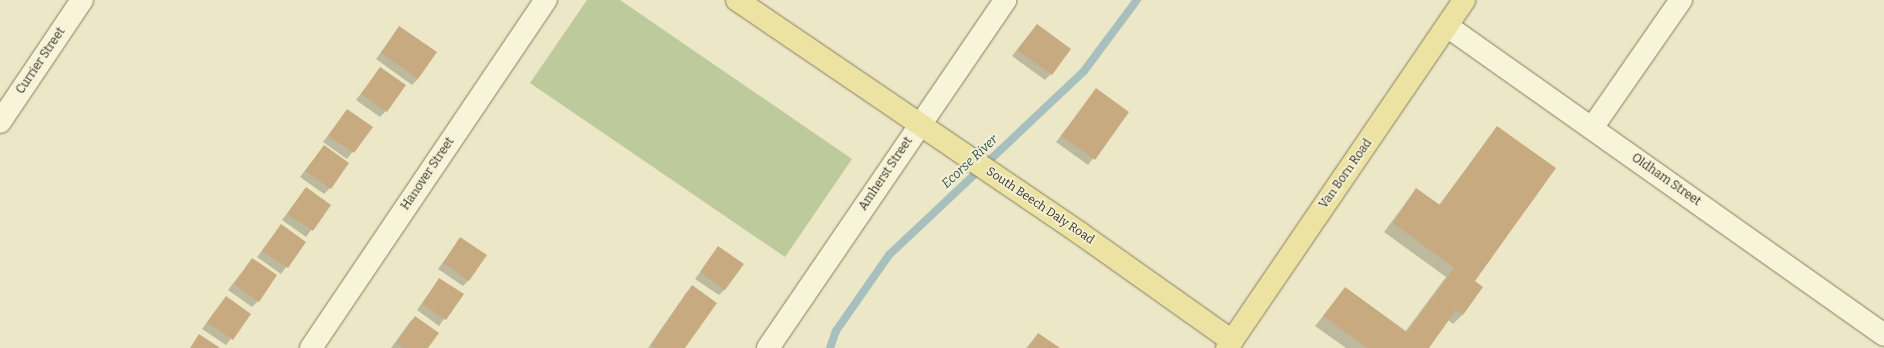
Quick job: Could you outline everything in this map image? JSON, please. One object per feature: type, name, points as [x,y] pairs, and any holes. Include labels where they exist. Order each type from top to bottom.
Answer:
[{"type":"main road","name":"South Beech Daly Road","points":[[737,0],[961,152],[1233,346]]},
{"type":"main road","name":"Van Born Road","points":[[1233,346],[1464,0]]},
{"type":"street","name":"Currier Street","points":[[0,122],[82,0]]},
{"type":"street","name":"Hanover Street","points":[[311,348],[546,0]]},
{"type":"street","name":"Amherst Street","points":[[768,348],[1005,0]]},
{"type":"street","points":[[1592,128],[1681,0]]},
{"type":"street","name":"Oldham Street","points":[[1447,26],[1884,335]]},
{"type":"green space","points":[[587,0],[620,0],[852,159],[785,257],[530,83]]},
{"type":"building","points":[[1037,24],[1071,49],[1052,75],[1017,50]]},
{"type":"building","points":[[399,26],[437,52],[418,79],[381,53]]},
{"type":"building","points":[[380,67],[406,85],[387,112],[361,94]]},
{"type":"building","points":[[1096,88],[1129,112],[1095,160],[1061,136]]},
{"type":"building","points":[[347,109],[373,127],[354,153],[328,136]]},
{"type":"building","points":[[1497,126],[1556,168],[1475,281],[1483,287],[1463,315],[1456,310],[1429,348],[1367,348],[1323,316],[1345,287],[1407,332],[1454,268],[1393,223],[1416,188],[1440,205]]},
{"type":"building","points":[[324,145],[349,163],[331,189],[305,171]]},
{"type":"building","points":[[306,187],[331,205],[313,231],[287,214]]},
{"type":"building","points":[[281,224],[306,242],[288,268],[262,251]]},
{"type":"building","points":[[460,237],[487,255],[469,281],[443,263]]},
{"type":"building","points":[[718,246],[744,264],[725,290],[700,272]]},
{"type":"building","points":[[252,258],[277,275],[259,302],[234,284]]},
{"type":"building","points":[[439,278],[464,294],[446,320],[422,304]]},
{"type":"building","points":[[692,285],[717,303],[685,348],[656,348],[651,345]]},
{"type":"building","points":[[226,296],[251,314],[233,340],[207,322]]},
{"type":"building","points":[[415,316],[439,333],[428,348],[404,348],[396,343]]},
{"type":"building","points":[[1038,333],[1060,348],[1028,348]]},
{"type":"building","points":[[199,334],[220,348],[190,348]]},
{"type":"waterway","name":"Ecorse River","points":[[830,348],[836,331],[889,255],[1084,71],[1137,0]]}]
